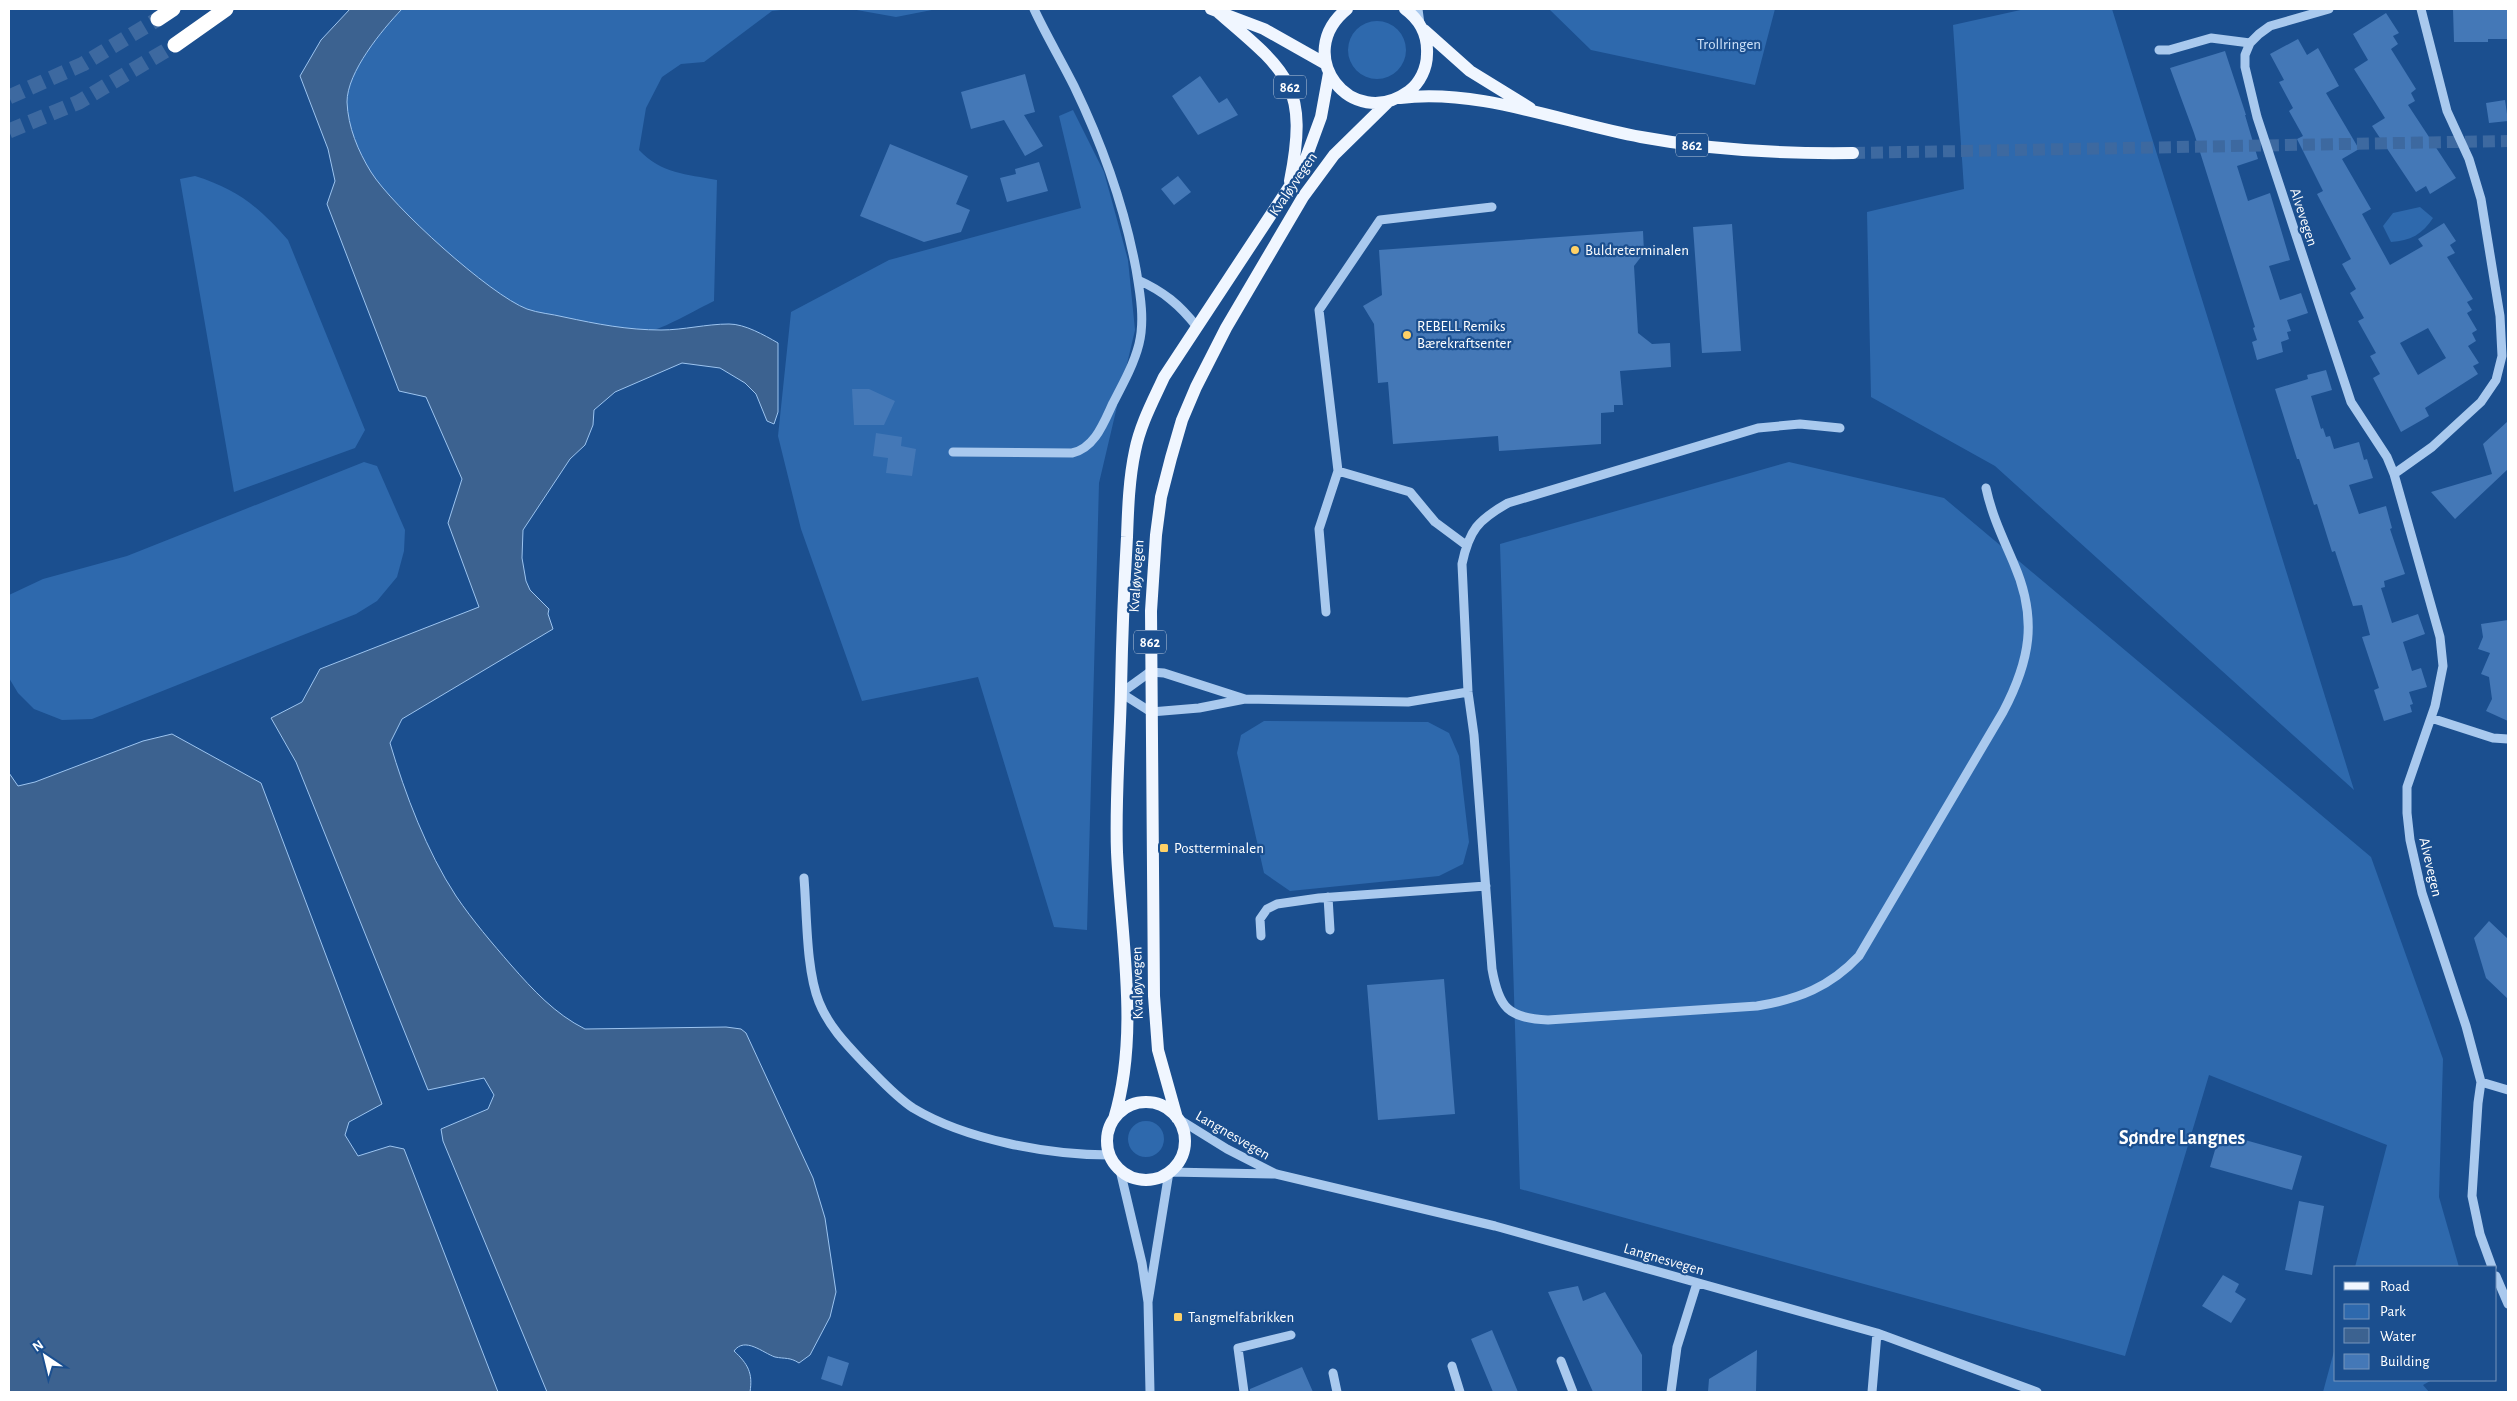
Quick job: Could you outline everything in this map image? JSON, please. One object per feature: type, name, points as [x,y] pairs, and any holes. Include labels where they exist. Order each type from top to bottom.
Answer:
[{"type":"highway","points":[[158,20],[173,9]]},
{"type":"highway","points":[[175,45],[226,9]]},
{"type":"main road","name":"862","points":[[1347,9],[1338,16],[1328,31],[1324,47],[1327,69],[1336,85],[1360,101],[1374,103],[1444,96],[1534,111],[1642,137],[1689,144],[1769,152],[1852,153]]},
{"type":"main road","name":"862","points":[[1405,9],[1470,71],[1534,111]]},
{"type":"main road","name":"862","points":[[1215,11],[1264,29],[1327,69]]},
{"type":"main road","name":"862","points":[[1215,11],[1267,54],[1285,75],[1293,94],[1298,118],[1289,189]]},
{"type":"main road","name":"862","points":[[1394,100],[1412,88],[1422,76],[1427,60],[1427,44],[1422,27]]},
{"type":"main road","name":"Kvaløyvegen","points":[[1114,1119],[1122,1094],[1126,1066],[1125,950],[1117,852],[1125,565],[1129,492],[1135,450],[1147,413],[1164,377],[1303,166],[1321,117],[1327,69]]},
{"type":"main road","name":"Kvaløyvegen","points":[[1177,1118],[1158,1050],[1156,1032],[1150,672],[1152,573],[1161,497],[1186,412],[1226,328],[1303,197],[1334,155],[1394,100]]},
{"type":"main road","points":[[1114,1119],[1130,1105],[1150,1102],[1161,1105],[1177,1118]]},
{"type":"main road","name":"862","points":[[1169,1172],[1183,1152],[1183,1128],[1177,1118]]},
{"type":"main road","name":"862","points":[[1110,1155],[1107,1136],[1114,1119]]},
{"type":"main road","points":[[1110,1155],[1120,1170],[1139,1179],[1149,1180],[1169,1172]]},
{"type":"street","points":[[953,452],[1072,453],[1080,451],[1088,445],[1103,423],[1132,363],[1139,344],[1142,310],[1138,280],[1124,217],[1106,160],[1074,87],[1034,9]]},
{"type":"street","points":[[1418,9],[1422,27]]},
{"type":"street","points":[[2159,50],[2169,50],[2211,38],[2250,43],[2270,26],[2329,9]]},
{"type":"street","points":[[2394,474],[2432,447],[2481,402],[2496,380],[2502,356],[2500,316],[2481,199],[2469,159],[2447,111],[2421,9]]},
{"type":"street","name":"Alvevegen","points":[[2250,43],[2245,55],[2245,68],[2250,93],[2351,402],[2387,457],[2394,474],[2442,653],[2442,678],[2431,718],[2407,786],[2406,813],[2422,894],[2466,1026],[2481,1082],[2472,1196],[2478,1228],[2492,1266]]},
{"type":"street","points":[[1326,612],[1319,529],[1338,470],[1320,310],[1380,220],[1492,208]]},
{"type":"street","points":[[1138,280],[1168,296],[1198,326]]},
{"type":"street","points":[[1840,428],[1800,424],[1758,428],[1508,503],[1488,515],[1474,528],[1466,545],[1462,564],[1468,692],[1474,735],[1496,991],[1502,1004],[1513,1014],[1529,1019],[1610,1018],[1757,1006],[1801,995],[1825,985],[1843,973],[1859,956],[2003,712],[2023,670],[2028,648],[2028,621],[2024,592],[1992,516],[1986,488]]},
{"type":"street","points":[[1338,470],[1410,492],[1436,522],[1466,545]]},
{"type":"street","points":[[1245,699],[1164,673],[1150,672],[1121,693],[1151,712],[1199,708],[1245,699],[1408,702],[1468,692]]},
{"type":"street","points":[[2431,718],[2493,738],[2508,739]]},
{"type":"street","points":[[804,878],[812,971],[818,1000],[833,1030],[891,1091],[912,1107],[952,1127],[1058,1153],[1110,1155]]},
{"type":"street","points":[[1261,936],[1260,919],[1268,909],[1277,904],[1328,897],[1486,886]]},
{"type":"street","points":[[1328,897],[1330,930]]},
{"type":"street","points":[[2481,1082],[2508,1090]]},
{"type":"street","name":"Langnesvegen","points":[[1177,1118],[1227,1149],[1276,1174],[1495,1226],[1877,1333],[2037,1392]]},
{"type":"street","points":[[1120,1170],[1142,1263],[1148,1302],[1150,1392]]},
{"type":"street","points":[[1148,1302],[1169,1172]]},
{"type":"street","name":"Langnesvegen","points":[[1169,1172],[1244,1176],[1276,1174]]},
{"type":"street","points":[[2497,1278],[2508,1304]]},
{"type":"street","points":[[1671,1392],[1677,1347],[1697,1282]]},
{"type":"street","points":[[1872,1392],[1877,1333]]},
{"type":"street","points":[[1244,1392],[1238,1348],[1291,1335]]},
{"type":"street","points":[[1561,1361],[1573,1392]]},
{"type":"street","points":[[1452,1366],[1460,1392]]},
{"type":"street","points":[[1333,1373],[1337,1392]]},
{"type":"green space","points":[[402,9],[790,9],[772,11],[704,62],[681,64],[662,77],[646,108],[639,150],[657,164],[675,172],[717,180],[714,301],[659,328],[643,331],[570,320],[536,312],[526,309],[489,286],[420,227],[382,187],[371,172],[354,138],[347,111],[349,90],[359,65],[385,28]]},
{"type":"green space","points":[[851,9],[937,9],[896,17]]},
{"type":"green space","name":"Trollringen","points":[[1549,9],[1775,9],[1755,85],[1591,50]]},
{"type":"green space","points":[[2025,9],[2112,9],[2354,790],[1995,466],[1871,397],[1867,212],[1964,189],[1953,25]]},
{"type":"green space","points":[[1377,21],[1393,26],[1401,34],[1406,50],[1401,66],[1393,74],[1377,79],[1361,74],[1353,66],[1348,50],[1353,34],[1361,26]]},
{"type":"green space","points":[[1073,110],[1104,172],[1128,260],[1135,330],[1099,483],[1087,930],[1054,927],[978,677],[862,701],[801,529],[778,436],[791,312],[889,260],[1081,208],[1059,116]]},
{"type":"green space","points":[[195,176],[223,187],[246,200],[288,240],[365,430],[355,448],[234,492],[180,179]]},
{"type":"green space","points":[[2420,207],[2433,218],[2429,224],[2415,236],[2391,242],[2383,226],[2393,213]]},
{"type":"green space","points":[[364,462],[377,466],[405,530],[404,551],[397,577],[377,601],[356,614],[92,719],[62,720],[34,709],[18,693],[9,678],[9,595],[43,579],[127,556]]},
{"type":"green space","points":[[1789,462],[1944,498],[2371,857],[2443,1059],[2439,1197],[2459,1266],[2355,1266],[2387,1145],[2209,1075],[2125,1356],[1520,1189],[1500,544]]},
{"type":"green space","points":[[1264,721],[1428,722],[1449,733],[1459,756],[1469,842],[1463,864],[1439,876],[1290,891],[1264,873],[1237,753],[1241,735]]},
{"type":"green space","points":[[1146,1121],[1153,1122],[1159,1126],[1163,1132],[1163,1146],[1159,1152],[1153,1156],[1146,1157],[1139,1156],[1133,1152],[1129,1146],[1128,1139],[1129,1132],[1133,1126],[1139,1122]]},
{"type":"green space","points":[[2334,1351],[2334,1381],[2430,1381],[2423,1385],[2429,1392],[2323,1392]]},
{"type":"water","points":[[350,9],[402,9],[367,52],[359,65],[349,90],[347,102],[349,121],[362,156],[382,187],[399,206],[443,248],[490,286],[511,300],[536,312],[624,328],[648,330],[735,324],[754,330],[778,343],[778,412],[774,424],[767,421],[756,394],[745,383],[720,368],[682,363],[615,392],[594,410],[593,425],[585,445],[570,459],[523,530],[522,558],[526,581],[530,590],[549,609],[548,614],[553,629],[402,719],[390,743],[426,842],[445,879],[476,923],[511,965],[554,1009],[585,1029],[726,1027],[741,1029],[746,1033],[813,1178],[825,1218],[836,1292],[830,1317],[810,1355],[799,1363],[790,1359],[775,1357],[749,1345],[738,1347],[734,1351],[743,1360],[750,1374],[750,1392],[547,1392],[443,1141],[441,1129],[488,1109],[494,1095],[484,1078],[428,1090],[296,762],[271,718],[302,702],[320,669],[479,607],[448,523],[462,479],[426,397],[399,391],[327,204],[335,181],[328,149],[300,76],[321,40]]},
{"type":"water","points":[[172,734],[261,783],[382,1104],[349,1122],[345,1135],[358,1156],[390,1146],[404,1149],[498,1392],[9,1392],[9,773],[18,786],[35,782],[143,741]]},
{"type":"building","points":[[2453,9],[2508,9],[2508,39],[2488,39],[2488,42],[2454,42]]},
{"type":"building","points":[[2386,13],[2399,33],[2393,36],[2398,44],[2391,49],[2416,89],[2411,93],[2415,101],[2408,105],[2456,178],[2430,194],[2426,186],[2416,192],[2372,126],[2385,118],[2354,69],[2368,60],[2353,34]]},
{"type":"building","points":[[2298,39],[2307,55],[2318,48],[2339,86],[2326,93],[2359,149],[2342,159],[2371,209],[2362,214],[2390,265],[2423,246],[2418,239],[2444,223],[2456,241],[2450,245],[2455,253],[2447,257],[2473,299],[2467,302],[2472,310],[2467,313],[2477,330],[2472,333],[2476,341],[2468,346],[2479,363],[2473,366],[2478,374],[2425,408],[2429,416],[2401,432],[2373,378],[2380,374],[2370,356],[2376,353],[2358,321],[2364,318],[2350,293],[2356,289],[2342,264],[2351,259],[2317,194],[2323,191],[2297,139],[2303,136],[2289,111],[2293,108],[2279,82],[2284,80],[2270,54]],"holes":[[[2428,328],[2446,358],[2418,375],[2400,343]]]},
{"type":"building","points":[[2225,51],[2258,159],[2237,166],[2248,201],[2270,193],[2290,260],[2269,266],[2280,300],[2301,293],[2308,313],[2287,320],[2291,331],[2287,332],[2289,339],[2281,342],[2283,352],[2257,360],[2252,342],[2257,340],[2253,328],[2255,327],[2194,133],[2170,68]]},
{"type":"building","points":[[1025,74],[1035,112],[1024,115],[1043,146],[1025,156],[1004,120],[971,129],[961,92]]},
{"type":"building","points":[[1200,76],[1219,103],[1227,98],[1238,115],[1198,135],[1172,96]]},
{"type":"building","points":[[2505,100],[2508,121],[2489,123],[2486,103]]},
{"type":"building","points":[[890,144],[968,176],[956,204],[970,210],[961,232],[924,242],[860,216]]},
{"type":"building","points":[[1039,162],[1048,191],[1007,202],[1000,178],[1016,174],[1015,169]]},
{"type":"building","points":[[1178,176],[1191,192],[1174,205],[1161,189]]},
{"type":"building","points":[[1732,224],[1741,351],[1702,353],[1693,227]]},
{"type":"building","points":[[1643,231],[1644,253],[1634,266],[1638,333],[1652,344],[1670,343],[1671,367],[1620,371],[1623,405],[1614,405],[1614,412],[1601,413],[1601,444],[1499,451],[1498,436],[1393,444],[1388,382],[1378,383],[1374,324],[1363,306],[1382,295],[1379,250]]},
{"type":"building","points":[[2326,370],[2332,390],[2311,396],[2321,429],[2323,428],[2326,437],[2330,436],[2334,449],[2359,442],[2364,460],[2367,459],[2373,478],[2349,485],[2359,514],[2386,506],[2392,528],[2390,529],[2405,574],[2384,581],[2385,587],[2381,588],[2392,623],[2418,614],[2425,634],[2403,642],[2412,671],[2421,668],[2427,687],[2409,692],[2413,704],[2410,705],[2412,712],[2384,721],[2374,690],[2379,688],[2362,637],[2370,635],[2362,605],[2353,606],[2335,551],[2332,552],[2317,504],[2314,505],[2299,459],[2297,459],[2275,389],[2308,379],[2307,375]]},
{"type":"building","points":[[852,389],[869,389],[895,401],[884,425],[854,425]]},
{"type":"building","points":[[2508,421],[2508,469],[2455,519],[2431,492],[2492,474],[2483,444]]},
{"type":"building","points":[[876,433],[902,437],[901,446],[916,449],[912,476],[886,473],[888,458],[873,456]]},
{"type":"building","points":[[2508,620],[2508,721],[2486,711],[2492,699],[2489,677],[2481,674],[2490,653],[2478,649],[2483,637],[2481,624]]},
{"type":"building","points":[[2489,921],[2508,939],[2508,999],[2486,978],[2474,938]]},
{"type":"building","points":[[1444,979],[1455,1114],[1378,1120],[1367,985]]},
{"type":"building","points":[[2220,1133],[2302,1156],[2292,1190],[2210,1167]]},
{"type":"building","points":[[2299,1201],[2324,1206],[2312,1275],[2285,1270]]},
{"type":"building","points":[[2223,1275],[2239,1284],[2235,1292],[2246,1299],[2231,1323],[2202,1306]]},
{"type":"building","points":[[1578,1286],[1583,1301],[1605,1292],[1642,1355],[1642,1392],[1593,1392],[1548,1292]]},
{"type":"building","points":[[1492,1330],[1518,1392],[1493,1392],[1471,1339]]},
{"type":"building","points":[[1757,1350],[1756,1392],[1708,1392],[1709,1379]]},
{"type":"building","points":[[828,1356],[849,1363],[842,1386],[821,1379]]},
{"type":"building","points":[[1302,1367],[1313,1392],[1250,1392],[1250,1389]]},
{"type":"tunnel","points":[[9,97],[83,64],[158,19]]},
{"type":"tunnel","points":[[9,131],[79,102],[175,45]]},
{"type":"tunnel","points":[[1853,153],[2508,141]]},
{"type":"place","name":"Buldreterminalen","points":[[1575,250]]},
{"type":"place","name":"REBELL Remiks Bærekraftsenter","points":[[1407,335]]},
{"type":"place","name":"Postterminalen","points":[[1164,848]]},
{"type":"place","name":"Tangmelfabrikken","points":[[1178,1317]]},
{"type":"district","name":"Søndre Langnes","points":[[2182,1137]]}]
